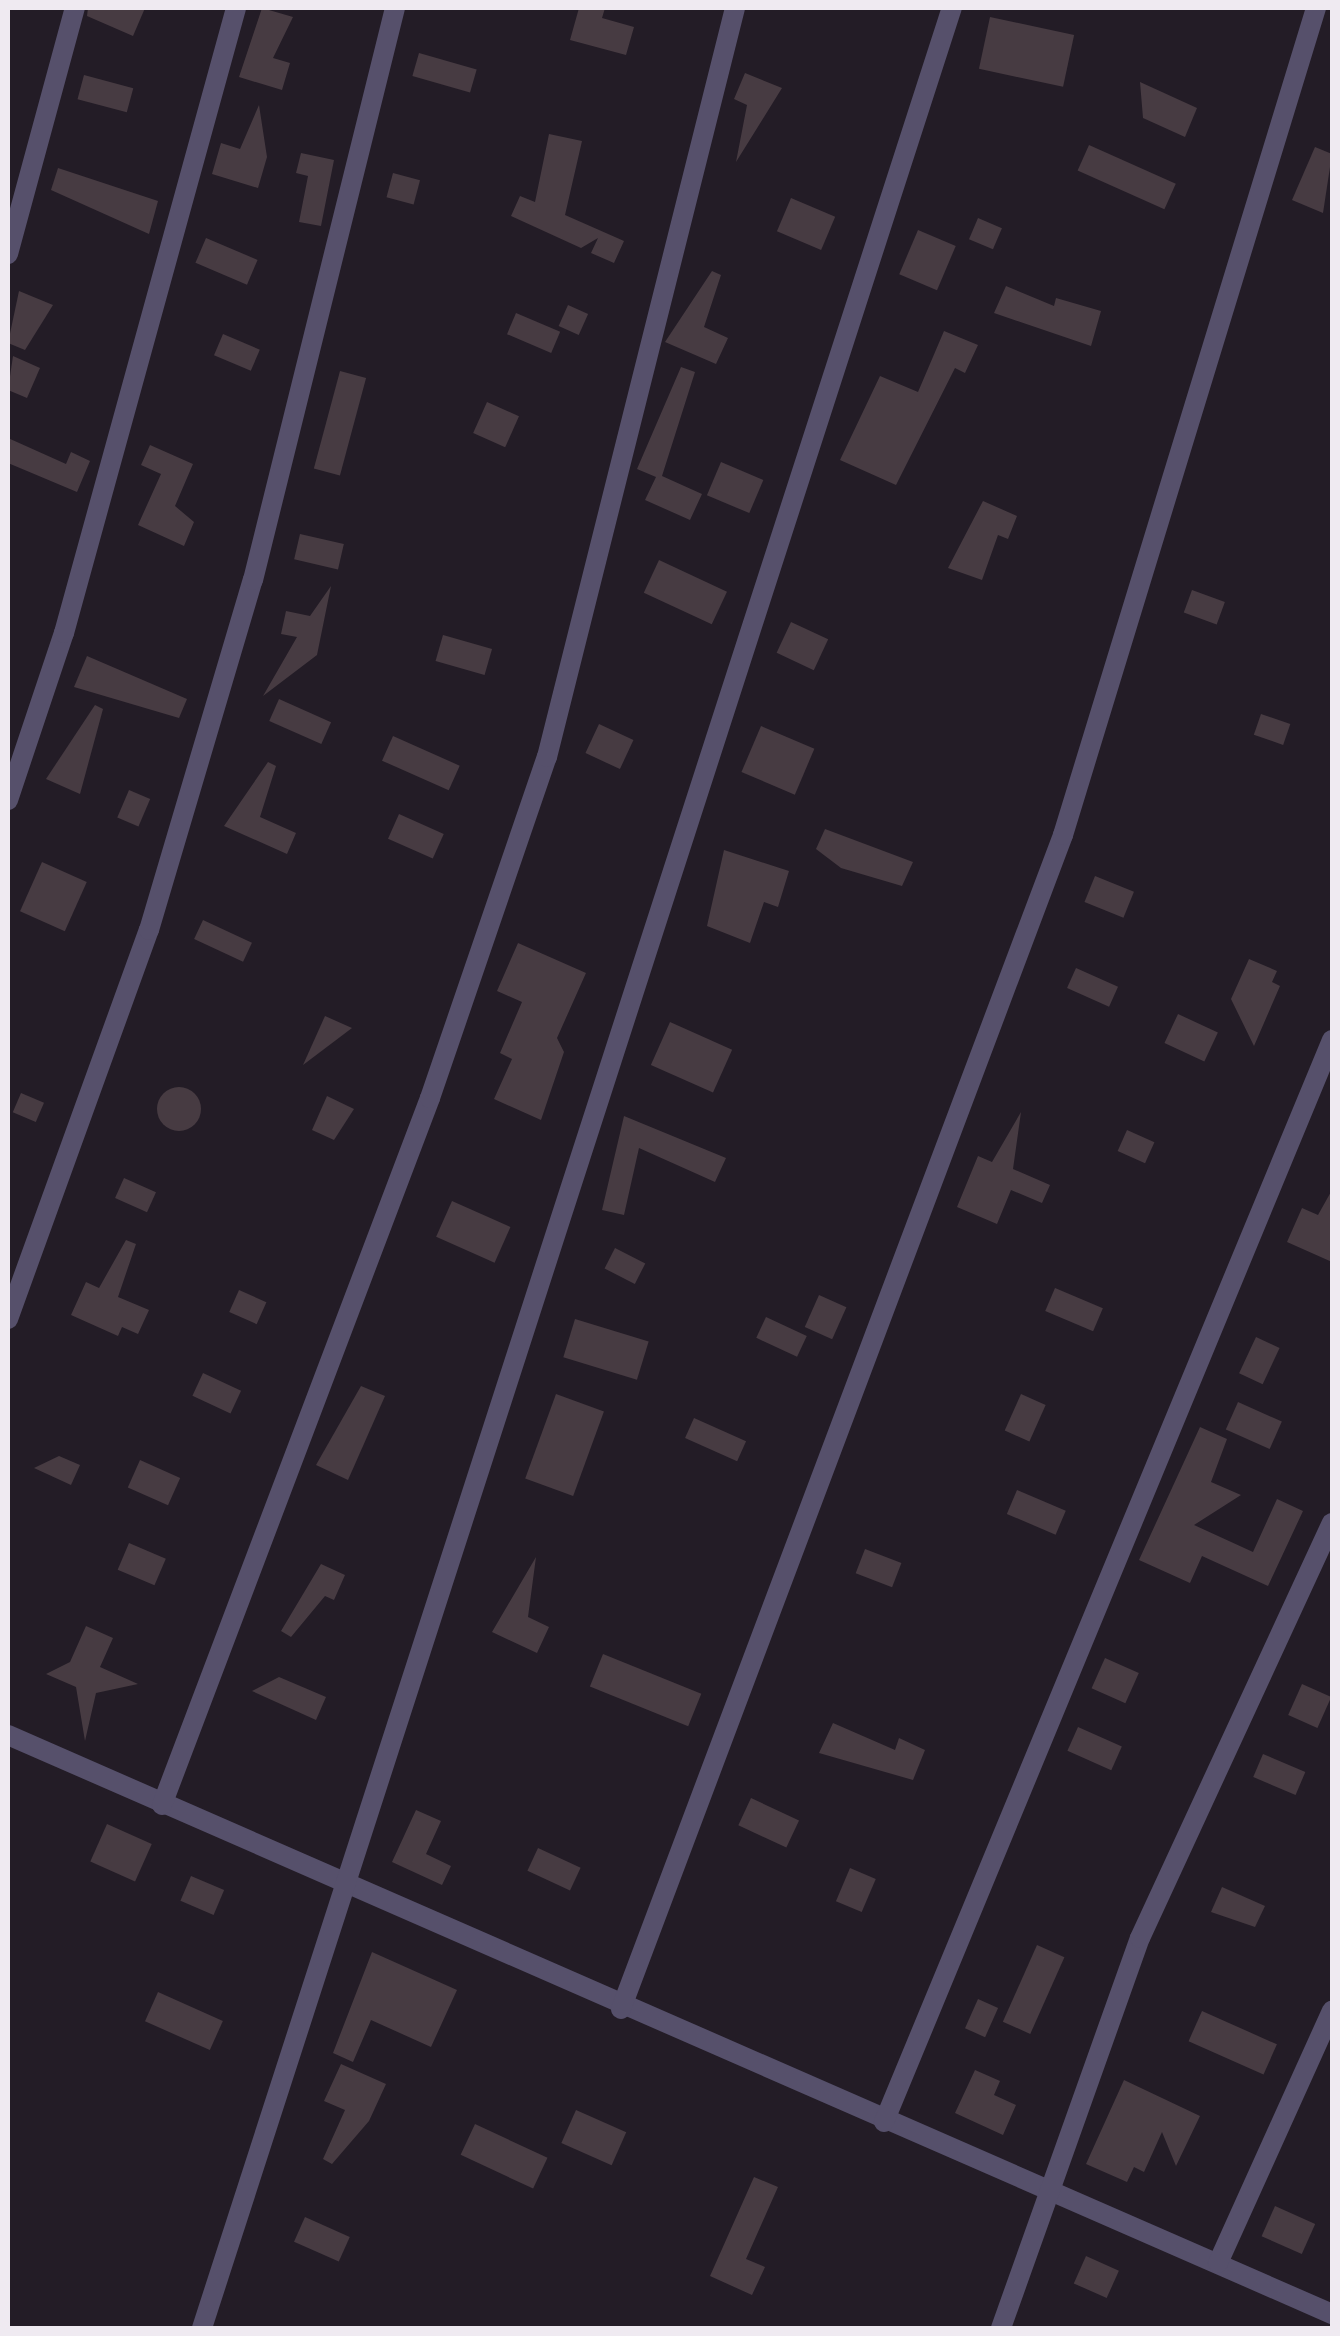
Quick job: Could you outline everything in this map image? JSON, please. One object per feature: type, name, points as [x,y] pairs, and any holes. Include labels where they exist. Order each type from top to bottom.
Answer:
[{"type":"street","points":[[8,254],[75,8]]},
{"type":"street","points":[[8,800],[64,633],[236,8]]},
{"type":"street","points":[[8,1318],[149,930],[253,580],[395,8]]},
{"type":"street","points":[[162,1805],[430,1098],[547,757],[735,8]]},
{"type":"street","points":[[202,2328],[952,8]]},
{"type":"street","points":[[621,2009],[1062,835],[1316,8]]},
{"type":"street","points":[[884,2122],[1332,1040]]},
{"type":"street","points":[[1001,2328],[1140,1938],[1332,1523]]},
{"type":"street","points":[[8,1735],[621,2009],[1332,2314]]},
{"type":"street","points":[[1218,2263],[1332,2010]]},
{"type":"building","points":[[88,8],[145,8],[133,36],[87,16]]},
{"type":"building","points":[[262,8],[293,17],[273,58],[290,63],[282,90],[239,77]]},
{"type":"building","points":[[579,8],[605,8],[602,18],[634,27],[626,55],[570,40]]},
{"type":"building","points":[[990,17],[1074,35],[1063,87],[979,69]]},
{"type":"building","points":[[419,53],[477,70],[470,93],[412,76]]},
{"type":"building","points":[[745,73],[782,88],[736,162],[747,105],[734,99]]},
{"type":"building","points":[[84,75],[133,88],[127,112],[78,99]]},
{"type":"building","points":[[1140,82],[1197,108],[1185,137],[1143,118]]},
{"type":"building","points":[[259,105],[267,157],[258,188],[212,174],[221,143],[240,149]]},
{"type":"building","points":[[549,134],[582,141],[565,215],[624,241],[614,263],[591,253],[598,238],[581,248],[511,216],[520,196],[535,202]]},
{"type":"building","points":[[1089,145],[1176,184],[1164,209],[1078,171]]},
{"type":"building","points":[[1315,147],[1332,154],[1323,213],[1292,200]]},
{"type":"building","points":[[301,153],[334,160],[321,226],[299,222],[308,176],[296,173]]},
{"type":"building","points":[[58,168],[158,201],[149,234],[51,190]]},
{"type":"building","points":[[393,173],[420,180],[414,204],[387,197]]},
{"type":"building","points":[[791,198],[835,217],[821,250],[777,231]]},
{"type":"building","points":[[978,218],[1002,228],[993,249],[969,239]]},
{"type":"building","points":[[918,230],[956,246],[937,290],[899,274]]},
{"type":"building","points":[[206,238],[258,260],[247,285],[195,263]]},
{"type":"building","points":[[712,271],[721,275],[704,327],[728,338],[716,364],[665,342]]},
{"type":"building","points":[[1006,286],[1054,306],[1056,298],[1101,311],[1091,346],[994,313]]},
{"type":"building","points":[[19,291],[53,305],[25,350],[8,343]]},
{"type":"building","points":[[568,305],[588,314],[579,335],[559,326]]},
{"type":"building","points":[[516,313],[560,332],[551,353],[507,334]]},
{"type":"building","points":[[944,331],[978,345],[965,373],[955,368],[896,485],[840,460],[880,376],[918,392]]},
{"type":"building","points":[[223,334],[260,350],[251,371],[214,355]]},
{"type":"building","points":[[13,356],[40,368],[27,398],[8,390]]},
{"type":"building","points":[[681,367],[695,372],[662,476],[702,494],[690,520],[645,500],[656,477],[637,469]]},
{"type":"building","points":[[340,371],[366,378],[340,476],[314,469]]},
{"type":"building","points":[[487,402],[519,416],[505,447],[473,433]]},
{"type":"building","points":[[8,438],[66,464],[71,452],[90,461],[77,492],[8,463]]},
{"type":"building","points":[[150,445],[193,464],[175,506],[194,522],[184,546],[138,525],[161,474],[141,465]]},
{"type":"building","points":[[721,462],[763,480],[749,513],[707,495]]},
{"type":"building","points":[[983,501],[1017,516],[1008,539],[998,535],[982,580],[948,568]]},
{"type":"building","points":[[300,534],[344,544],[338,569],[294,559]]},
{"type":"building","points":[[659,560],[727,592],[712,624],[644,593]]},
{"type":"building","points":[[331,586],[317,655],[263,696],[297,637],[281,634],[286,611],[310,616]]},
{"type":"building","points":[[1192,590],[1225,602],[1217,625],[1184,613]]},
{"type":"building","points":[[791,622],[828,639],[814,670],[777,653]]},
{"type":"building","points":[[443,635],[492,649],[485,675],[436,661]]},
{"type":"building","points":[[87,656],[187,699],[179,718],[74,687]]},
{"type":"building","points":[[279,699],[331,722],[321,744],[269,721]]},
{"type":"building","points":[[95,705],[103,709],[80,794],[46,779]]},
{"type":"building","points":[[1261,714],[1290,724],[1283,745],[1254,735]]},
{"type":"building","points":[[599,724],[633,740],[620,769],[585,753]]},
{"type":"building","points":[[761,726],[814,749],[795,795],[741,772]]},
{"type":"building","points":[[393,736],[460,766],[449,790],[382,761]]},
{"type":"building","points":[[268,762],[276,766],[260,817],[296,833],[287,854],[224,826]]},
{"type":"building","points":[[129,790],[150,799],[138,827],[117,818]]},
{"type":"building","points":[[399,814],[444,834],[433,859],[388,839]]},
{"type":"building","points":[[825,829],[913,862],[902,886],[841,868],[816,849]]},
{"type":"building","points":[[724,850],[789,871],[778,907],[764,902],[750,943],[707,926]]},
{"type":"building","points":[[42,862],[87,882],[65,931],[20,911]]},
{"type":"building","points":[[1095,876],[1134,892],[1123,918],[1085,902]]},
{"type":"building","points":[[203,920],[252,943],[243,962],[194,939]]},
{"type":"building","points":[[518,943],[586,973],[557,1038],[564,1052],[541,1120],[494,1099],[512,1059],[500,1053],[522,1002],[497,991]]},
{"type":"building","points":[[1249,959],[1277,971],[1272,982],[1280,986],[1254,1046],[1231,999]]},
{"type":"building","points":[[1076,968],[1118,987],[1109,1007],[1067,988]]},
{"type":"building","points":[[1178,1014],[1218,1033],[1204,1062],[1164,1043]]},
{"type":"building","points":[[325,1016],[352,1028],[303,1065]]},
{"type":"building","points":[[670,1022],[732,1050],[713,1093],[651,1065]]},
{"type":"building","points":[[179,1087],[194,1094],[201,1109],[194,1124],[179,1131],[164,1124],[157,1109],[164,1094]]},
{"type":"building","points":[[21,1093],[44,1103],[36,1122],[13,1112]]},
{"type":"building","points":[[327,1096],[354,1109],[334,1140],[312,1130]]},
{"type":"building","points":[[1021,1112],[1013,1169],[1050,1185],[1042,1203],[1011,1190],[997,1224],[957,1207],[978,1156],[992,1162]]},
{"type":"building","points":[[624,1116],[726,1158],[715,1182],[639,1148],[624,1215],[602,1210]]},
{"type":"building","points":[[1127,1130],[1154,1142],[1145,1163],[1118,1151]]},
{"type":"building","points":[[124,1178],[156,1192],[147,1212],[115,1198]]},
{"type":"building","points":[[1332,1190],[1332,1262],[1287,1242],[1302,1208],[1318,1215]]},
{"type":"building","points":[[452,1201],[510,1227],[495,1263],[436,1237]]},
{"type":"building","points":[[126,1240],[136,1244],[118,1297],[149,1310],[138,1334],[122,1327],[118,1336],[71,1315],[86,1282],[99,1288]]},
{"type":"building","points":[[615,1248],[645,1263],[635,1284],[605,1268]]},
{"type":"building","points":[[1055,1288],[1103,1308],[1093,1331],[1045,1311]]},
{"type":"building","points":[[239,1290],[266,1302],[257,1324],[229,1312]]},
{"type":"building","points":[[819,1295],[846,1307],[832,1339],[805,1327]]},
{"type":"building","points":[[766,1317],[807,1336],[797,1357],[756,1338]]},
{"type":"building","points":[[575,1319],[649,1342],[637,1380],[563,1357]]},
{"type":"building","points":[[1256,1337],[1280,1348],[1263,1384],[1239,1373]]},
{"type":"building","points":[[203,1373],[241,1391],[230,1413],[192,1396]]},
{"type":"building","points":[[361,1386],[385,1396],[348,1480],[316,1465]]},
{"type":"building","points":[[556,1394],[604,1411],[573,1496],[525,1479]]},
{"type":"building","points":[[1021,1394],[1046,1405],[1029,1442],[1005,1431]]},
{"type":"building","points":[[1238,1402],[1282,1422],[1270,1449],[1226,1429]]},
{"type":"building","points":[[694,1418],[746,1441],[737,1461],[685,1438]]},
{"type":"building","points":[[1200,1427],[1227,1439],[1211,1482],[1241,1495],[1194,1525],[1253,1552],[1277,1499],[1303,1511],[1268,1586],[1202,1556],[1190,1583],[1139,1560]]},
{"type":"building","points":[[59,1456],[80,1465],[71,1485],[34,1468]]},
{"type":"building","points":[[140,1460],[180,1478],[168,1505],[128,1487]]},
{"type":"building","points":[[1017,1490],[1066,1511],[1056,1535],[1007,1514]]},
{"type":"building","points":[[129,1543],[166,1559],[154,1585],[118,1570]]},
{"type":"building","points":[[865,1549],[901,1563],[892,1587],[856,1573]]},
{"type":"building","points":[[536,1557],[528,1617],[549,1627],[537,1653],[492,1632]]},
{"type":"building","points":[[321,1564],[345,1575],[334,1600],[325,1596],[291,1637],[281,1631]]},
{"type":"building","points":[[86,1626],[113,1638],[100,1667],[138,1684],[96,1693],[85,1741],[76,1687],[46,1674],[70,1662]]},
{"type":"building","points":[[603,1654],[701,1694],[688,1726],[590,1686]]},
{"type":"building","points":[[1105,1658],[1139,1673],[1125,1703],[1092,1688]]},
{"type":"building","points":[[279,1677],[326,1697],[316,1720],[252,1691]]},
{"type":"building","points":[[1302,1684],[1331,1697],[1317,1728],[1288,1715]]},
{"type":"building","points":[[833,1723],[895,1750],[899,1738],[925,1750],[913,1780],[819,1753]]},
{"type":"building","points":[[1078,1727],[1122,1747],[1111,1770],[1067,1751]]},
{"type":"building","points":[[1263,1754],[1305,1772],[1296,1795],[1253,1777]]},
{"type":"building","points":[[751,1798],[799,1820],[786,1848],[738,1825]]},
{"type":"building","points":[[416,1810],[441,1821],[426,1854],[451,1866],[442,1885],[392,1862]]},
{"type":"building","points":[[107,1824],[152,1844],[135,1881],[90,1861]]},
{"type":"building","points":[[538,1848],[581,1868],[570,1891],[527,1871]]},
{"type":"building","points":[[850,1868],[876,1879],[862,1912],[836,1901]]},
{"type":"building","points":[[191,1876],[224,1890],[214,1915],[180,1901]]},
{"type":"building","points":[[1222,1887],[1265,1906],[1255,1927],[1211,1912]]},
{"type":"building","points":[[1037,1945],[1064,1957],[1030,2034],[1003,2022]]},
{"type":"building","points":[[372,1952],[457,1990],[431,2047],[371,2020],[353,2062],[333,2053]]},
{"type":"building","points":[[158,1992],[223,2021],[210,2050],[145,2021]]},
{"type":"building","points":[[978,1999],[998,2008],[985,2037],[965,2028]]},
{"type":"building","points":[[1202,2011],[1277,2044],[1263,2074],[1189,2041]]},
{"type":"building","points":[[341,2064],[386,2084],[369,2121],[332,2164],[323,2159],[345,2110],[324,2101]]},
{"type":"building","points":[[975,2070],[1000,2081],[994,2095],[1016,2105],[1003,2135],[955,2113]]},
{"type":"building","points":[[1124,2080],[1200,2116],[1176,2166],[1162,2132],[1144,2172],[1134,2167],[1127,2182],[1086,2164]]},
{"type":"building","points":[[576,2110],[626,2132],[612,2165],[561,2143]]},
{"type":"building","points":[[475,2124],[548,2158],[533,2189],[461,2155]]},
{"type":"building","points":[[754,2177],[778,2187],[746,2259],[765,2267],[752,2295],[710,2276]]},
{"type":"building","points":[[1275,2206],[1315,2224],[1302,2254],[1262,2236]]},
{"type":"building","points":[[305,2217],[350,2237],[339,2262],[294,2242]]},
{"type":"building","points":[[1086,2256],[1119,2271],[1107,2298],[1074,2283]]}]
